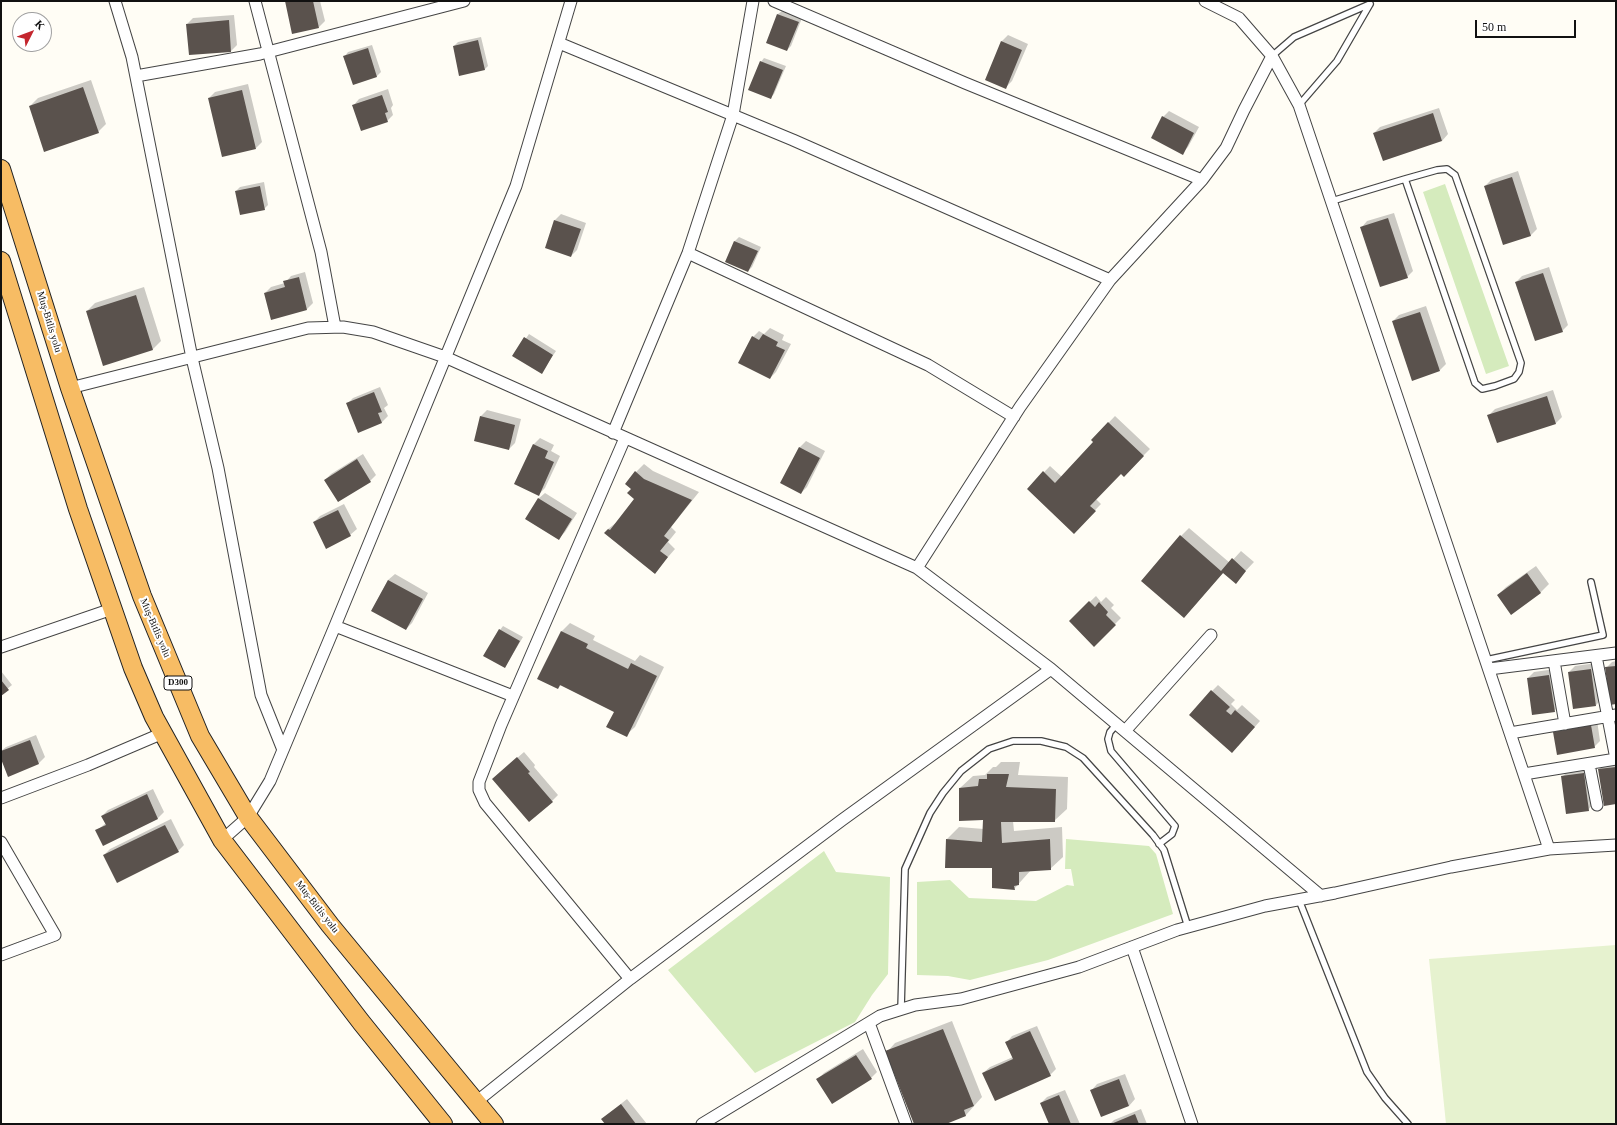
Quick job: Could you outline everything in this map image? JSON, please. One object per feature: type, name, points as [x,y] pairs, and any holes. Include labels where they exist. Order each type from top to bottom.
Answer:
[{"type":"highway","name":"Muş-Bitlis yolu","points":[[1,169],[70,388],[145,604],[200,736],[248,817],[330,925],[494,1124]]},
{"type":"highway","points":[[1,261],[78,509],[112,609],[133,668],[163,733],[222,840],[360,1022],[443,1124]]},
{"type":"street","points":[[115,1],[136,76],[192,358],[218,468],[261,695],[283,750]]},
{"type":"street","points":[[255,1],[267,52],[321,252],[335,327]]},
{"type":"street","points":[[136,76],[267,52],[464,1]]},
{"type":"street","points":[[222,840],[248,817],[270,781],[335,626],[516,186],[572,1]]},
{"type":"street","points":[[613,433],[688,253],[733,115],[753,1]]},
{"type":"street","points":[[774,1],[965,83],[1202,180]]},
{"type":"street","points":[[1205,1],[1239,18],[1272,56],[1299,105],[1549,849]]},
{"type":"street","points":[[559,43],[733,115],[1110,280]]},
{"type":"street","points":[[916,568],[1014,417],[1110,280],[1202,180],[1226,148],[1272,56]]},
{"type":"street","points":[[688,253],[928,365],[1014,417]]},
{"type":"street","points":[[70,388],[308,328],[343,326],[373,332],[445,357],[916,568],[1051,669],[1321,896]]},
{"type":"street","points":[[625,438],[513,696],[479,782],[480,795],[630,979]]},
{"type":"street","points":[[1,647],[112,609]]},
{"type":"street","points":[[335,626],[513,696]]},
{"type":"street","points":[[1121,728],[1210,635]]},
{"type":"street","points":[[1487,665],[1554,661],[1616,653]]},
{"type":"street","points":[[1524,774],[1616,759],[1612,716],[1596,656]]},
{"type":"street","points":[[1554,661],[1565,724]]},
{"type":"street","points":[[476,1102],[630,979],[842,820],[1051,669]]},
{"type":"street","points":[[1510,733],[1612,716]]},
{"type":"street","points":[[1,798],[88,765],[163,733]]},
{"type":"street","points":[[1589,764],[1597,805]]},
{"type":"street","points":[[1,842],[55,935],[1,955]]},
{"type":"street","points":[[702,1124],[880,1016],[915,1005],[961,999],[1079,967],[1188,927],[1265,906],[1321,896],[1451,867],[1549,849],[1616,844]]},
{"type":"street","points":[[1132,947],[1192,1124]]},
{"type":"street","points":[[869,1023],[906,1124]]},
{"type":"lane","points":[[1272,56],[1294,37],[1370,4],[1337,60],[1299,105]]},
{"type":"lane","points":[[1332,201],[1405,179],[1437,170],[1446,169],[1455,174],[1521,363],[1519,372],[1514,379],[1482,389],[1475,383],[1405,179]]},
{"type":"lane","points":[[1487,665],[1603,635],[1591,582]]},
{"type":"lane","points":[[1121,728],[1110,732],[1108,739],[1111,751],[1174,826],[1172,834],[1159,844]]},
{"type":"lane","points":[[901,1010],[905,869],[930,813],[943,793],[961,772],[989,749],[1013,741],[1041,740],[1066,747],[1083,758],[1164,850],[1188,927]]},
{"type":"lane","points":[[1299,900],[1367,1072],[1385,1098],[1408,1124]]},
{"type":"green space","points":[[1445,184],[1509,366],[1486,374],[1423,192]]},
{"type":"green space","points":[[1066,839],[1149,846],[1156,854],[1173,914],[1048,960],[970,980],[948,976],[917,975],[917,882],[950,880],[969,898],[1036,901],[1067,885],[1074,886],[1071,869],[1065,869]]},
{"type":"green space","points":[[824,851],[836,872],[890,877],[888,974],[872,995],[855,1022],[755,1073],[668,970]]},
{"type":"green space","points":[[1616,945],[1616,1124],[1446,1124],[1429,959]]},
{"type":"building","points":[[285,1],[313,1],[319,28],[292,34]]},
{"type":"building","points":[[777,14],[799,22],[787,51],[766,43]]},
{"type":"building","points":[[229,20],[231,52],[189,55],[186,24]]},
{"type":"building","points":[[478,40],[485,70],[459,76],[453,46]]},
{"type":"building","points":[[1001,41],[1022,50],[1006,89],[985,80]]},
{"type":"building","points":[[368,48],[377,77],[353,85],[343,56]]},
{"type":"building","points":[[760,61],[783,70],[771,99],[748,90]]},
{"type":"building","points":[[83,87],[99,133],[44,152],[29,106]]},
{"type":"building","points":[[242,90],[256,149],[222,157],[208,98]]},
{"type":"building","points":[[382,95],[388,112],[385,113],[388,122],[361,131],[352,105]]},
{"type":"building","points":[[1433,113],[1442,141],[1383,161],[1373,133]]},
{"type":"building","points":[[1162,116],[1194,133],[1183,155],[1151,138]]},
{"type":"building","points":[[1512,177],[1531,236],[1503,245],[1484,186]]},
{"type":"building","points":[[260,186],[265,210],[240,215],[235,191]]},
{"type":"building","points":[[1388,218],[1408,278],[1380,287],[1360,227]]},
{"type":"building","points":[[554,220],[581,229],[571,257],[545,248]]},
{"type":"building","points":[[734,241],[758,251],[748,272],[725,262]]},
{"type":"building","points":[[1543,273],[1563,332],[1535,341],[1515,282]]},
{"type":"building","points":[[299,277],[307,310],[271,320],[264,293],[285,287],[283,281]]},
{"type":"building","points":[[136,295],[153,350],[103,366],[86,311]]},
{"type":"building","points":[[1420,312],[1440,371],[1412,381],[1392,321]]},
{"type":"building","points":[[763,334],[778,342],[776,346],[785,350],[770,379],[738,363],[752,336],[759,340]]},
{"type":"building","points":[[524,337],[553,355],[542,374],[512,356]]},
{"type":"building","points":[[374,392],[382,412],[378,413],[382,423],[358,433],[346,403]]},
{"type":"building","points":[[1547,396],[1556,424],[1497,443],[1487,415]]},
{"type":"building","points":[[480,416],[515,425],[509,450],[474,441]]},
{"type":"building","points":[[1108,422],[1144,456],[1124,477],[1121,474],[1090,506],[1096,511],[1074,534],[1027,489],[1043,471],[1055,483],[1093,442],[1091,440]]},
{"type":"building","points":[[533,444],[548,451],[545,458],[554,462],[539,496],[514,484]]},
{"type":"building","points":[[799,447],[820,458],[801,494],[780,483]]},
{"type":"building","points":[[357,459],[371,482],[338,502],[324,480]]},
{"type":"building","points":[[635,471],[644,479],[692,500],[664,536],[669,540],[660,551],[668,557],[655,574],[604,533],[608,529],[610,530],[634,499],[627,493],[631,489],[625,484]]},
{"type":"building","points":[[538,498],[572,519],[559,540],[525,519]]},
{"type":"building","points":[[338,510],[351,536],[326,549],[313,522]]},
{"type":"building","points":[[1180,535],[1221,571],[1232,558],[1246,571],[1236,584],[1223,573],[1184,618],[1141,581]]},
{"type":"building","points":[[1527,573],[1541,593],[1511,615],[1497,595]]},
{"type":"building","points":[[388,580],[423,599],[406,630],[371,611]]},
{"type":"building","points":[[1089,601],[1095,607],[1099,602],[1108,612],[1106,615],[1116,625],[1094,647],[1069,621]]},
{"type":"building","points":[[499,629],[520,641],[505,668],[483,656]]},
{"type":"building","points":[[561,631],[588,644],[586,648],[628,669],[631,663],[657,676],[627,737],[606,727],[614,712],[560,685],[558,689],[537,679]]},
{"type":"building","points":[[1616,666],[1616,704],[1610,705],[1605,667]]},
{"type":"building","points":[[1591,669],[1596,706],[1573,709],[1568,672]]},
{"type":"building","points":[[1549,675],[1555,712],[1532,715],[1527,678]]},
{"type":"building","points":[[1,680],[9,690],[1,696]]},
{"type":"building","points":[[1211,690],[1230,707],[1226,711],[1231,715],[1235,710],[1255,727],[1232,753],[1189,715]]},
{"type":"building","points":[[1591,725],[1595,748],[1557,755],[1553,732]]},
{"type":"building","points":[[30,740],[39,764],[8,777],[1,759],[1,751]]},
{"type":"building","points":[[517,757],[530,772],[528,773],[553,802],[529,822],[492,779]]},
{"type":"building","points":[[1616,767],[1616,804],[1604,806],[1598,769]]},
{"type":"building","points":[[1584,773],[1589,811],[1566,814],[1561,776]]},
{"type":"building","points":[[987,774],[1009,774],[1006,787],[1056,789],[1055,822],[1001,822],[1002,843],[1050,839],[1051,870],[1019,872],[1019,885],[1014,886],[1015,890],[992,888],[992,868],[945,868],[946,839],[982,842],[983,820],[959,821],[959,788],[978,786],[979,779],[987,779]]},
{"type":"building","points":[[147,794],[158,819],[103,846],[95,830],[106,825],[101,816]]},
{"type":"building","points":[[165,825],[179,852],[117,883],[103,855]]},
{"type":"building","points":[[943,1029],[974,1106],[964,1110],[966,1116],[946,1124],[914,1124],[885,1051]]},
{"type":"building","points":[[1030,1031],[1051,1076],[995,1101],[982,1073],[1013,1059],[1005,1042]]},
{"type":"building","points":[[856,1055],[872,1079],[832,1104],[816,1079]]},
{"type":"building","points":[[1119,1079],[1129,1106],[1101,1117],[1090,1090]]},
{"type":"building","points":[[1059,1095],[1071,1124],[1049,1124],[1040,1103]]},
{"type":"building","points":[[621,1104],[636,1124],[605,1124],[601,1119]]},
{"type":"building","points":[[1135,1114],[1139,1124],[1111,1124]]}]
